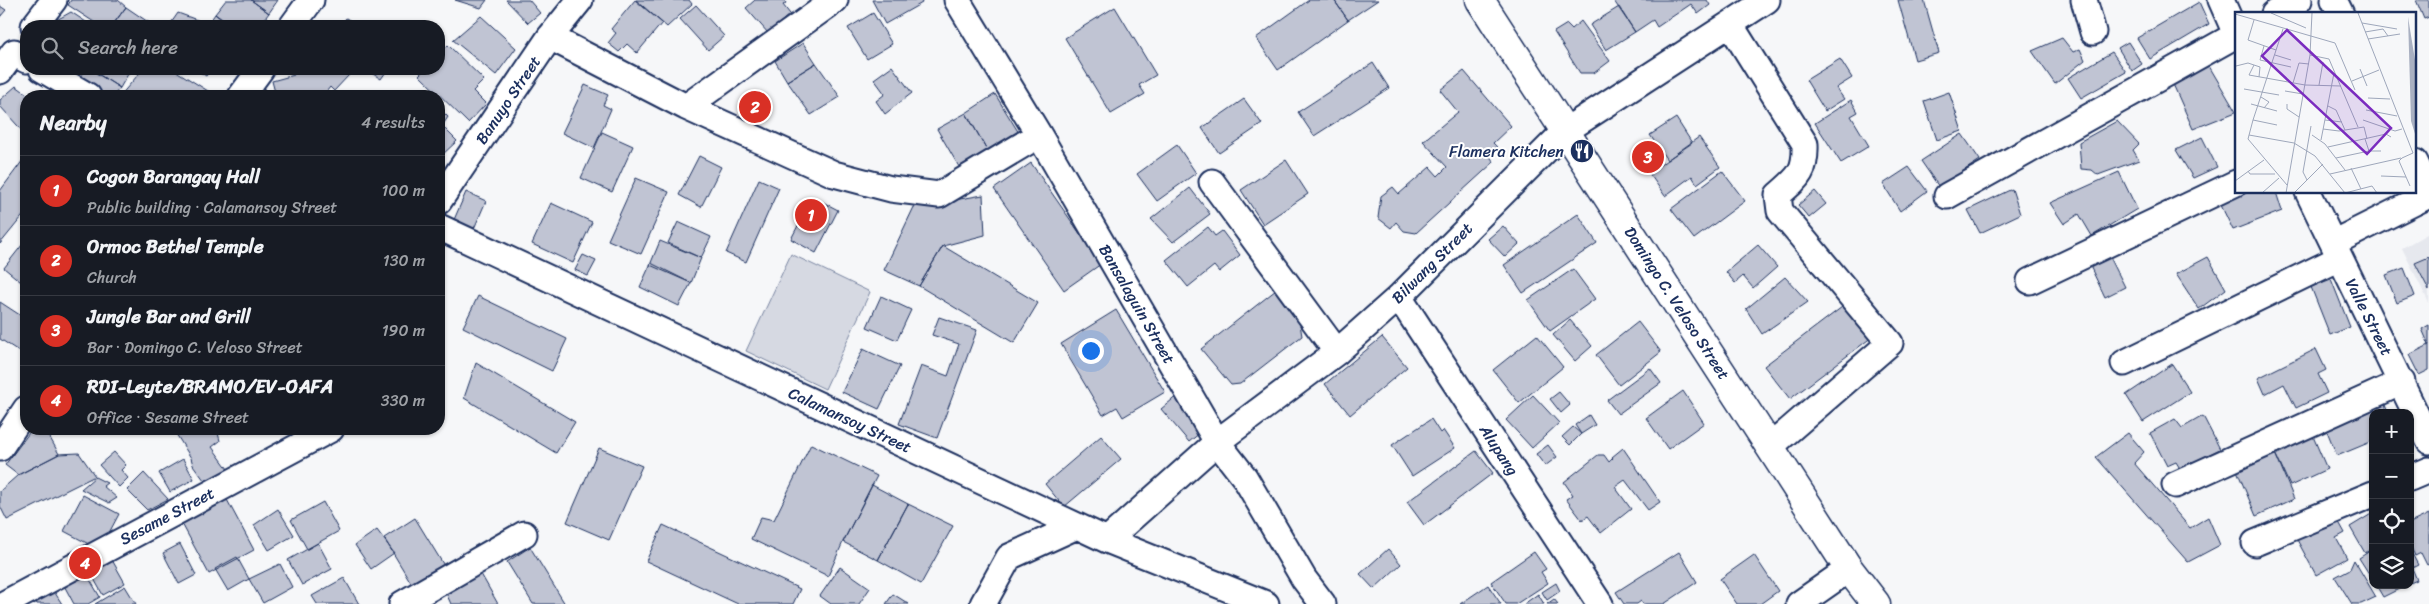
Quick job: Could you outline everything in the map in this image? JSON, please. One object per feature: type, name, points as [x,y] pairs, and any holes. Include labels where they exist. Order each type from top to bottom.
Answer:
[{"type":"main road","name":"Domingo C. Veloso Street","points":[[1487,3],[1565,131],[1849,569],[1876,604]]},
{"type":"street","points":[[39,20],[54,0]]},
{"type":"street","points":[[296,20],[311,0]]},
{"type":"street","name":"Banuyo Street","points":[[445,193],[550,37],[580,0]]},
{"type":"street","points":[[686,107],[835,0]]},
{"type":"street","name":"Bansalaguin Street","points":[[957,0],[1039,135],[1217,442],[1245,478],[1304,579],[1323,604]]},
{"type":"street","name":"Bilwang Street","points":[[1107,540],[1217,442],[1338,352],[1399,297],[1565,131],[1766,0]]},
{"type":"street","points":[[2084,0],[2093,32]]},
{"type":"street","points":[[2221,0],[2235,32]]},
{"type":"street","points":[[2278,12],[2299,0]]},
{"type":"street","points":[[2334,0],[2340,12]]},
{"type":"street","points":[[1730,24],[1805,144],[1806,162],[1795,180],[1778,195],[1780,211],[1890,343],[1770,446]]},
{"type":"street","points":[[1947,196],[2235,35]]},
{"type":"street","points":[[550,37],[686,107],[834,174],[891,189],[939,194],[1039,135]]},
{"type":"street","points":[[52,75],[78,90]]},
{"type":"street","points":[[245,90],[257,75]]},
{"type":"street","points":[[2416,164],[2429,192]]},
{"type":"street","points":[[1212,182],[1338,352]]},
{"type":"street","points":[[2030,281],[2235,183]]},
{"type":"street","name":"Valle Street","points":[[2309,194],[2402,382],[2429,441]]},
{"type":"street","points":[[2124,363],[2336,250],[2429,195]]},
{"type":"street","name":"Calamansoy Street","points":[[445,230],[1076,526],[1266,604]]},
{"type":"street","name":"Alupang","points":[[1399,297],[1600,604]]},
{"type":"street","points":[[2176,485],[2402,382]]},
{"type":"street","points":[[0,448],[20,418]]},
{"type":"street","name":"Sesame Street","points":[[4,604],[320,435]]},
{"type":"street","points":[[2414,476],[2429,470]]},
{"type":"street","points":[[2254,543],[2369,496]]},
{"type":"street","points":[[983,604],[1009,557],[1076,526]]},
{"type":"street","points":[[402,604],[524,534]]},
{"type":"street","points":[[1799,604],[1849,569]]},
{"type":"shaded area","points":[[2429,233],[2429,303],[2402,248]]},
{"type":"shaded area","points":[[791,254],[870,292],[825,389],[746,351]]},
{"type":"building","points":[[71,0],[118,0],[126,7],[116,20],[91,20],[68,5]]},
{"type":"building","points":[[226,0],[251,0],[269,13],[264,20],[224,20],[215,14]]},
{"type":"building","points":[[251,0],[278,0],[269,13]]},
{"type":"building","points":[[455,0],[487,0],[481,8]]},
{"type":"building","points":[[506,0],[529,0],[540,13],[528,23]]},
{"type":"building","points":[[635,0],[662,23],[637,53],[627,44],[619,52],[608,43],[616,33],[611,29]]},
{"type":"building","points":[[636,0],[689,0],[692,4],[667,27]]},
{"type":"building","points":[[755,0],[784,0],[786,3],[783,5],[790,14],[768,33],[746,8]]},
{"type":"building","points":[[872,0],[921,0],[922,3],[885,24]]},
{"type":"building","points":[[1309,0],[1334,0],[1348,20],[1278,70],[1256,38]]},
{"type":"building","points":[[1334,0],[1378,0],[1348,20]]},
{"type":"building","points":[[1707,0],[1710,5],[1698,14],[1691,4],[1657,27],[1653,20],[1635,32],[1614,1]]},
{"type":"building","points":[[1898,0],[1924,0],[1939,53],[1915,60]]},
{"type":"building","points":[[2416,0],[2429,0],[2429,17],[2424,19]]},
{"type":"building","points":[[2199,2],[2209,24],[2150,59],[2137,38]]},
{"type":"building","points":[[696,5],[724,36],[708,50],[680,19]]},
{"type":"building","points":[[0,6],[6,10],[0,17]]},
{"type":"building","points":[[126,7],[145,20],[116,20]]},
{"type":"building","points":[[1115,7],[1156,75],[1139,85],[1145,94],[1111,114],[1065,38]]},
{"type":"building","points":[[1619,7],[1635,32],[1606,50],[1590,25]]},
{"type":"building","points":[[71,12],[83,20],[57,20]]},
{"type":"building","points":[[178,13],[197,20],[173,20]]},
{"type":"building","points":[[873,13],[892,44],[867,59],[848,28]]},
{"type":"building","points":[[215,14],[222,20],[211,20]]},
{"type":"building","points":[[481,16],[516,48],[496,75],[453,40]]},
{"type":"building","points":[[1581,21],[1610,61],[1594,73],[1580,73],[1554,32],[1567,24],[1572,29]]},
{"type":"building","points":[[2062,38],[2073,52],[2080,49],[2085,60],[2055,84],[2032,51]]},
{"type":"building","points":[[2128,42],[2142,64],[2132,71],[2118,48]]},
{"type":"building","points":[[803,43],[816,63],[787,81],[775,61]]},
{"type":"building","points":[[448,45],[484,80],[473,91],[486,104],[468,123],[445,100],[445,90],[434,90],[419,75],[445,75],[445,48]]},
{"type":"building","points":[[2112,52],[2126,72],[2081,98],[2068,78]]},
{"type":"building","points":[[1840,59],[1852,78],[1836,88],[1844,99],[1825,111],[1806,80]]},
{"type":"building","points":[[816,63],[840,97],[811,115],[787,81]]},
{"type":"building","points":[[1373,63],[1389,88],[1314,136],[1298,112]]},
{"type":"building","points":[[892,66],[912,93],[885,114],[876,101],[885,94],[874,79]]},
{"type":"building","points":[[2209,66],[2235,112],[2193,129],[2172,82]]},
{"type":"building","points":[[1464,71],[1511,126],[1493,143],[1497,147],[1488,154],[1494,162],[1416,233],[1404,231],[1396,222],[1391,228],[1378,218],[1381,196],[1393,187],[1399,194],[1430,167],[1438,176],[1447,167],[1423,141],[1458,112],[1440,90]]},
{"type":"building","points":[[70,75],[99,75],[120,88],[118,90],[82,90],[67,80]]},
{"type":"building","points":[[99,75],[128,75],[120,88]]},
{"type":"building","points":[[138,75],[183,75],[206,90],[125,90]]},
{"type":"building","points":[[294,75],[349,75],[335,90],[330,87],[328,90],[274,90],[272,81]]},
{"type":"building","points":[[375,75],[384,75],[381,79]]},
{"type":"building","points":[[585,85],[608,95],[603,105],[611,109],[594,148],[562,133]]},
{"type":"building","points":[[16,86],[22,90],[20,90],[20,128],[0,106],[0,100]]},
{"type":"building","points":[[1949,92],[1962,131],[1937,140],[1924,101]]},
{"type":"building","points":[[995,94],[1022,138],[990,155],[966,113]]},
{"type":"building","points":[[1244,99],[1262,124],[1219,153],[1202,128]]},
{"type":"building","points":[[1851,100],[1858,112],[1851,116],[1869,146],[1841,163],[1815,123]]},
{"type":"building","points":[[966,113],[990,155],[962,172],[937,129]]},
{"type":"building","points":[[1676,118],[1692,143],[1667,160],[1650,135]]},
{"type":"building","points":[[2117,121],[2139,144],[2133,150],[2139,160],[2098,175],[2092,170],[2081,169],[2079,142]]},
{"type":"building","points":[[445,129],[457,141],[445,152]]},
{"type":"building","points":[[602,132],[633,146],[612,192],[581,178]]},
{"type":"building","points":[[1962,134],[1980,160],[1939,187],[1921,161]]},
{"type":"building","points":[[1699,137],[1720,167],[1697,184],[1692,176],[1665,196],[1649,173]]},
{"type":"building","points":[[2202,137],[2217,167],[2193,178],[2176,150]]},
{"type":"building","points":[[1177,145],[1196,173],[1157,201],[1137,174]]},
{"type":"building","points":[[699,156],[721,167],[701,207],[679,195]]},
{"type":"building","points":[[1286,160],[1308,194],[1263,224],[1241,190]]},
{"type":"building","points":[[1031,163],[1101,264],[1064,290],[994,189]]},
{"type":"building","points":[[20,164],[20,219],[0,244],[0,191]]},
{"type":"building","points":[[1909,167],[1927,191],[1900,211],[1883,184]]},
{"type":"building","points":[[1722,171],[1745,201],[1694,239],[1671,209]]},
{"type":"building","points":[[2119,172],[2137,209],[2092,236],[2079,214],[2064,224],[2050,203]]},
{"type":"building","points":[[636,178],[669,192],[641,254],[608,240]]},
{"type":"building","points":[[759,179],[779,188],[746,262],[726,253]]},
{"type":"building","points":[[1190,188],[1210,214],[1173,242],[1151,219]]},
{"type":"building","points":[[2012,189],[2020,214],[1980,233],[1968,210]]},
{"type":"building","points":[[1815,191],[1826,204],[1809,218],[1798,205]]},
{"type":"building","points":[[466,192],[486,201],[473,231],[453,222]]},
{"type":"building","points":[[2235,192],[2235,194],[2277,194],[2282,211],[2233,230],[2217,197]]},
{"type":"building","points":[[983,195],[985,235],[943,246],[919,286],[884,270],[914,207]]},
{"type":"building","points":[[813,197],[838,210],[816,253],[791,239]]},
{"type":"building","points":[[551,203],[592,222],[573,263],[532,244]]},
{"type":"building","points":[[1578,214],[1597,243],[1523,293],[1504,265]]},
{"type":"building","points":[[678,222],[711,237],[701,258],[668,243]]},
{"type":"building","points":[[1503,226],[1519,244],[1505,257],[1488,239]]},
{"type":"building","points":[[1208,227],[1215,236],[1222,231],[1240,255],[1219,272],[1214,266],[1188,287],[1166,260]]},
{"type":"building","points":[[660,241],[701,258],[691,283],[650,265]]},
{"type":"building","points":[[1758,245],[1777,267],[1753,288],[1743,276],[1735,283],[1726,272]]},
{"type":"building","points":[[943,246],[1038,303],[1014,343],[919,286]]},
{"type":"building","points":[[20,248],[20,281],[4,268]]},
{"type":"building","points":[[583,255],[596,261],[588,276],[575,270]]},
{"type":"building","points":[[2109,255],[2125,287],[2105,297],[2089,264]]},
{"type":"building","points":[[2208,257],[2226,289],[2199,309],[2176,274]]},
{"type":"building","points":[[2429,257],[2429,290],[2415,263]]},
{"type":"building","points":[[651,263],[691,283],[679,306],[640,287]]},
{"type":"building","points":[[2404,268],[2415,296],[2397,303],[2386,275]]},
{"type":"building","points":[[1573,269],[1595,299],[1550,331],[1528,300]]},
{"type":"building","points":[[1785,277],[1808,302],[1762,334],[1746,309]]},
{"type":"building","points":[[2331,279],[2350,327],[2330,335],[2311,287]]},
{"type":"building","points":[[1276,290],[1300,324],[1302,336],[1240,384],[1231,385],[1201,349]]},
{"type":"building","points":[[478,296],[567,339],[552,371],[463,327]]},
{"type":"building","points":[[881,296],[911,310],[897,340],[867,327]]},
{"type":"building","points":[[0,302],[20,315],[20,352],[0,339]]},
{"type":"building","points":[[1846,304],[1872,337],[1790,399],[1764,366]]},
{"type":"building","points":[[1116,310],[1165,392],[1123,417],[1117,407],[1103,415],[1061,344]]},
{"type":"building","points":[[939,317],[977,330],[937,438],[899,424],[921,366],[948,376],[959,344],[932,335]]},
{"type":"building","points":[[1570,320],[1592,346],[1575,361],[1553,335]]},
{"type":"building","points":[[1638,322],[1661,352],[1619,385],[1596,355]]},
{"type":"building","points":[[2429,325],[2429,345],[2422,329]]},
{"type":"building","points":[[1537,335],[1563,367],[1519,403],[1493,370]]},
{"type":"building","points":[[1382,337],[1407,367],[1350,415],[1325,384]]},
{"type":"building","points":[[2429,345],[2429,370],[2419,375],[2409,355]]},
{"type":"building","points":[[863,349],[900,366],[879,409],[842,392]]},
{"type":"building","points":[[2316,349],[2326,370],[2318,374],[2327,393],[2296,408],[2284,384],[2265,394],[2258,378]]},
{"type":"building","points":[[476,363],[575,422],[556,453],[464,398]]},
{"type":"building","points":[[2172,364],[2190,392],[2143,422],[2126,395]]},
{"type":"building","points":[[1650,368],[1661,383],[1618,414],[1607,400]]},
{"type":"building","points":[[1683,391],[1704,423],[1668,449],[1646,418]]},
{"type":"building","points":[[1559,392],[1570,405],[1561,413],[1550,399]]},
{"type":"building","points":[[1178,395],[1206,428],[1189,442],[1161,409]]},
{"type":"building","points":[[1533,395],[1559,423],[1532,448],[1506,420]]},
{"type":"building","points":[[2384,402],[2387,409],[2369,409],[2369,443],[2337,456],[2325,426]]},
{"type":"building","points":[[1589,415],[1595,425],[1581,434],[1575,425]]},
{"type":"building","points":[[2203,416],[2220,449],[2200,459],[2201,469],[2184,475],[2176,462],[2167,466],[2150,433],[2175,419],[2182,428]]},
{"type":"building","points":[[1431,419],[1440,433],[1443,430],[1455,448],[1412,476],[1392,445]]},
{"type":"building","points":[[1573,427],[1581,434],[1570,445],[1562,437]]},
{"type":"building","points":[[2128,433],[2144,452],[2134,463],[2190,528],[2208,517],[2220,545],[2188,562],[2096,457]]},
{"type":"building","points":[[2312,434],[2327,469],[2290,486],[2274,451]]},
{"type":"building","points":[[28,435],[49,435],[59,454],[18,475],[5,465]]},
{"type":"building","points":[[177,435],[218,435],[220,441],[212,447],[228,469],[207,484],[193,465],[191,458]]},
{"type":"building","points":[[1101,436],[1121,459],[1064,507],[1045,484]]},
{"type":"building","points":[[811,444],[877,476],[828,576],[751,539],[761,517],[774,520]]},
{"type":"building","points":[[1548,445],[1557,457],[1545,466],[1536,454]]},
{"type":"building","points":[[599,448],[642,466],[609,540],[567,522]]},
{"type":"building","points":[[1623,448],[1660,502],[1648,510],[1625,480],[1615,487],[1631,509],[1601,533],[1588,516],[1582,520],[1566,499],[1573,495],[1564,482],[1598,455],[1604,455],[1609,462]]},
{"type":"building","points":[[1476,451],[1493,473],[1424,525],[1407,502]]},
{"type":"building","points":[[2274,451],[2294,499],[2256,516],[2236,468]]},
{"type":"building","points":[[114,452],[126,465],[121,470],[128,478],[119,487],[99,465]]},
{"type":"building","points":[[79,453],[95,476],[7,520],[0,506],[0,491],[18,475],[59,454]]},
{"type":"building","points":[[183,459],[194,479],[170,492],[159,473]]},
{"type":"building","points":[[144,473],[168,499],[147,510],[127,490]]},
{"type":"building","points":[[95,477],[107,483],[103,486],[117,498],[109,503],[81,489]]},
{"type":"building","points":[[872,485],[908,504],[878,560],[843,542]]},
{"type":"building","points":[[83,495],[119,514],[100,550],[64,531]]},
{"type":"building","points":[[225,496],[254,550],[209,574],[180,520]]},
{"type":"building","points":[[323,502],[339,531],[307,549],[291,520]]},
{"type":"building","points":[[908,504],[953,526],[921,584],[878,560]]},
{"type":"building","points":[[278,509],[294,535],[269,550],[254,525]]},
{"type":"building","points":[[2429,514],[2429,564],[2427,565],[2421,553],[2415,556],[2414,554],[2414,521]]},
{"type":"building","points":[[2335,515],[2345,533],[2336,538],[2347,558],[2316,575],[2295,536]]},
{"type":"building","points":[[2369,515],[2369,550],[2365,553],[2350,527]]},
{"type":"building","points":[[415,518],[448,572],[416,591],[384,538]]},
{"type":"building","points":[[663,525],[800,589],[793,604],[738,604],[646,561]]},
{"type":"building","points":[[377,530],[394,553],[371,569],[355,545]]},
{"type":"building","points":[[318,543],[332,569],[302,585],[288,560]]},
{"type":"building","points":[[180,544],[196,575],[179,584],[163,553]]},
{"type":"building","points":[[530,547],[565,604],[533,604],[507,562]]},
{"type":"building","points":[[1388,549],[1401,564],[1374,589],[1360,574]]},
{"type":"building","points":[[107,551],[125,583],[103,595],[85,563]]},
{"type":"building","points":[[1534,552],[1546,569],[1541,572],[1548,583],[1516,604],[1506,604],[1491,582]]},
{"type":"building","points":[[1679,552],[1697,582],[1664,604],[1643,604],[1641,601],[1637,604],[1624,604],[1616,592]]},
{"type":"building","points":[[2369,552],[2369,574],[2359,558]]},
{"type":"building","points":[[1754,555],[1778,591],[1760,604],[1737,604],[1720,579]]},
{"type":"building","points":[[237,557],[249,579],[228,591],[215,569]]},
{"type":"building","points":[[2414,558],[2418,565],[2414,567]]},
{"type":"building","points":[[2354,560],[2369,585],[2369,589],[2371,589],[2376,597],[2361,604],[2352,604],[2335,577],[2350,569]]},
{"type":"building","points":[[280,564],[292,587],[263,603],[249,579]]},
{"type":"building","points":[[82,566],[100,597],[88,604],[74,604],[60,578]]},
{"type":"building","points":[[840,567],[870,588],[859,604],[831,604],[820,596]]},
{"type":"building","points":[[481,574],[498,604],[451,604],[446,593]]},
{"type":"building","points":[[344,578],[359,604],[317,604],[312,596]]},
{"type":"building","points":[[1556,583],[1560,591],[1547,600],[1542,592]]},
{"type":"building","points":[[50,585],[62,604],[37,604],[32,595]]},
{"type":"building","points":[[1488,585],[1501,604],[1460,604]]},
{"type":"building","points":[[125,586],[136,604],[95,604]]},
{"type":"building","points":[[2378,589],[2399,589],[2383,597]]},
{"type":"building","points":[[893,594],[909,604],[886,604]]},
{"type":"building","points":[[1538,594],[1544,604],[1524,604]]},
{"type":"building","points":[[1554,599],[1558,604],[1547,604]]},
{"type":"place","name":"Ormoc Bethel Temple","points":[[755,107]]},
{"type":"place","name":"Flamera Kitchen","points":[[1582,151]]},
{"type":"place","name":"Jungle Bar and Grill","points":[[1648,157]]},
{"type":"place","name":"Cogon Barangay Hall","points":[[811,215]]},
{"type":"place","name":"RDI-Leyte/BRAMO/EV-OAFA","points":[[85,563]]}]
